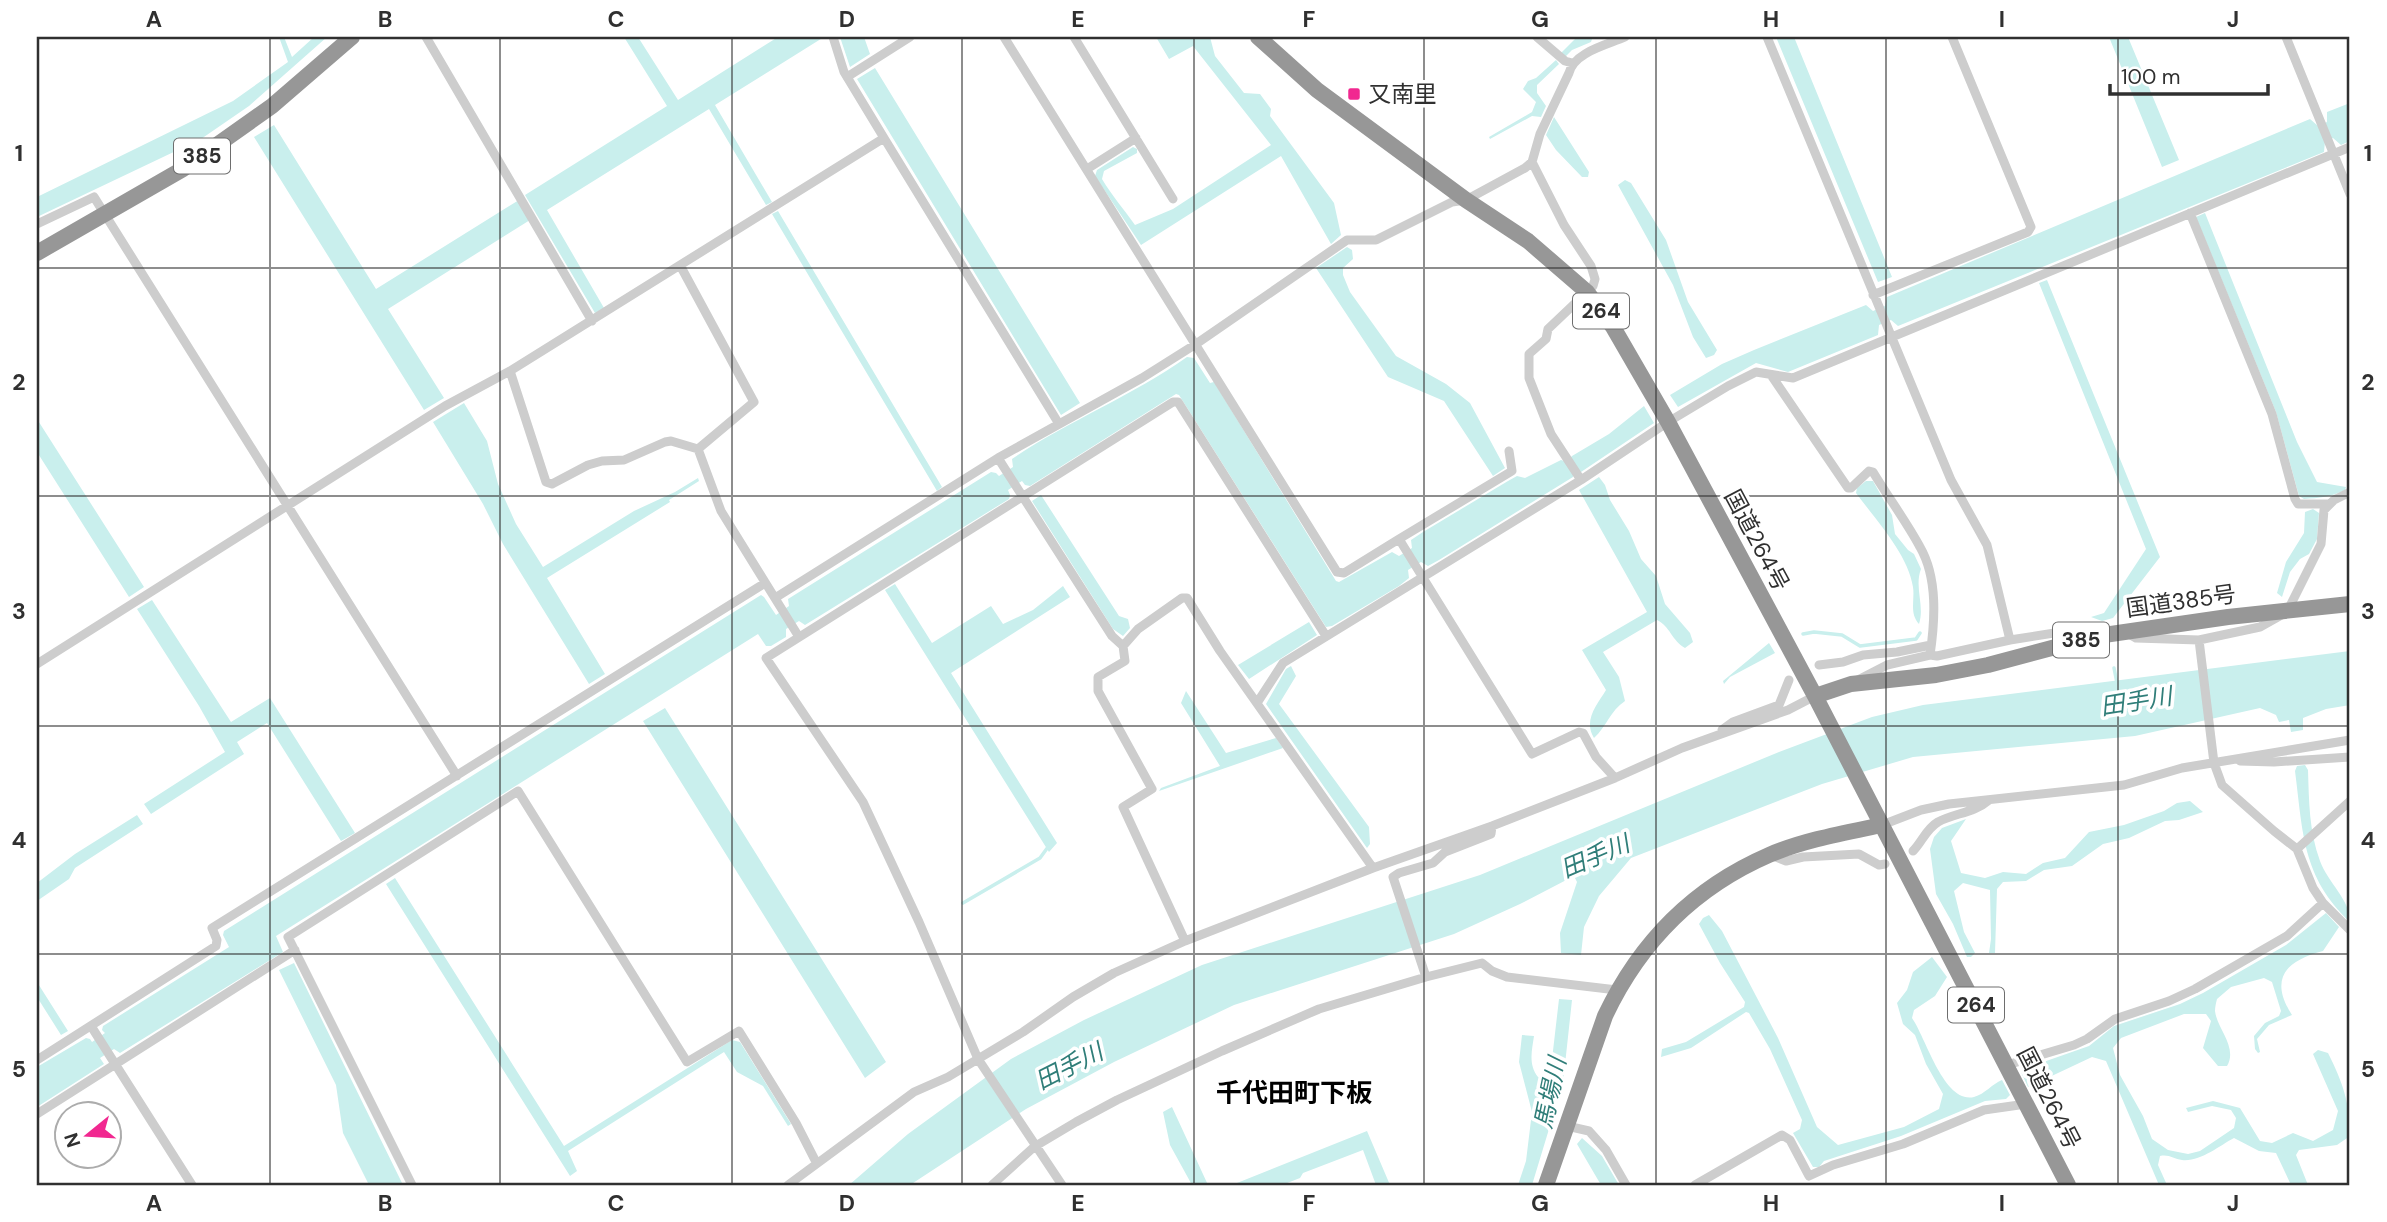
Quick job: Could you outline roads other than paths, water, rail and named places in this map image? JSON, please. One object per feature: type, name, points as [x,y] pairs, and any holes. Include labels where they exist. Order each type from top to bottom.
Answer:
[{"type":"highway","name":"385","points":[[37,253],[183,169],[272,106],[352,37]]},
{"type":"highway","name":"国道264号","points":[[1258,37],[1317,90],[1466,200],[1528,241],[1587,292],[1613,327],[1668,422],[1818,703],[2068,1185]]},
{"type":"highway","name":"国道385号","points":[[1818,703],[1851,684],[1936,675],[1972,668],[2097,635],[2350,604]]},
{"type":"highway","points":[[1546,1185],[1605,1016],[1617,990],[1656,934],[1692,901],[1733,873],[1770,855],[1833,835],[1882,825]]},
{"type":"street","points":[[426,37],[592,321]]},
{"type":"street","points":[[833,37],[847,77],[1059,424]]},
{"type":"street","points":[[847,77],[910,37]]},
{"type":"street","points":[[1004,37],[1337,572],[1344,573],[1402,543],[1511,471],[1509,451]]},
{"type":"street","points":[[1074,37],[1173,200]]},
{"type":"street","points":[[1537,37],[1565,61],[1572,63]]},
{"type":"street","points":[[775,598],[998,458],[1142,378],[1347,240],[1376,240],[1452,202],[1466,200],[1525,168],[1532,162],[1540,134],[1572,63],[1602,41],[1625,37]]},
{"type":"street","points":[[1767,37],[1951,480],[1987,545],[2010,640]]},
{"type":"street","points":[[1873,295],[2028,232],[2031,227],[1952,37]]},
{"type":"street","points":[[2286,37],[2350,194]]},
{"type":"street","points":[[37,664],[445,406],[510,371],[681,267],[884,138]]},
{"type":"street","points":[[1087,169],[1136,138]]},
{"type":"street","points":[[1257,703],[1283,663],[1420,572],[1756,372],[1793,378],[2350,147]]},
{"type":"street","points":[[1532,162],[1564,225],[1591,266],[1595,279],[1593,286],[1548,329],[1546,339],[1529,354],[1529,378],[1551,435],[1579,477]]},
{"type":"street","points":[[37,224],[94,197],[457,776]]},
{"type":"street","points":[[2190,213],[2272,414],[2295,499],[2298,504],[2328,505]]},
{"type":"street","points":[[681,267],[754,402],[698,449]]},
{"type":"street","points":[[510,371],[546,482],[552,484],[602,461],[624,460],[664,442],[682,443],[698,449],[721,511],[799,637]]},
{"type":"street","points":[[1771,375],[1848,488],[1869,471],[1873,472],[1921,548],[1932,584],[1930,650]]},
{"type":"street","points":[[1062,1185],[980,1063],[863,802],[766,658],[1020,492],[1173,402],[1178,402],[1326,636]]},
{"type":"street","points":[[998,458],[1112,636],[1123,646],[1125,661],[1098,677],[1098,691],[1152,789],[1122,807],[1185,940]]},
{"type":"street","points":[[2124,632],[2136,638],[2199,639],[2260,626],[2287,612],[2321,544],[2324,510],[2350,492]]},
{"type":"street","points":[[1402,543],[1532,754],[1579,732],[1583,733],[1596,757],[1615,778]]},
{"type":"street","points":[[37,1060],[216,946],[217,940],[212,929],[765,583]]},
{"type":"street","points":[[1123,646],[1138,629],[1182,598],[1187,598],[1220,651],[1373,868]]},
{"type":"street","points":[[1819,665],[1843,662],[1863,655],[1897,652],[1930,650],[1937,656],[2010,640],[2086,628],[2097,635]]},
{"type":"street","points":[[2199,639],[2214,759],[2222,785],[2301,846],[2313,888],[2323,903],[2350,930]]},
{"type":"street","points":[[1851,684],[1864,674],[1930,650]]},
{"type":"street","points":[[1717,734],[1733,722],[1779,705],[1789,680]]},
{"type":"street","points":[[788,1185],[914,1093],[980,1063],[1073,997],[1114,973],[1185,940],[1492,826],[1615,778],[1717,734],[1788,710],[1818,703]]},
{"type":"street","points":[[2231,760],[2253,754],[2350,740]]},
{"type":"street","points":[[1882,825],[1921,810],[1969,801],[2124,785],[2214,759],[2274,762],[2350,757]]},
{"type":"street","points":[[412,1185],[288,937],[518,791],[687,1062],[738,1031],[796,1124],[816,1162]]},
{"type":"street","points":[[1913,851],[1935,824],[1982,806],[1990,800]]},
{"type":"street","points":[[2301,846],[2350,801]]},
{"type":"street","points":[[1425,974],[1393,877],[1433,863],[1445,852],[1491,834],[1492,826]]},
{"type":"street","points":[[1770,855],[1786,861],[1803,857],[1860,854],[1879,865],[1885,864]]},
{"type":"street","points":[[2007,1065],[2087,1040],[2115,1019],[2169,1001],[2195,989],[2287,936],[2323,903]]},
{"type":"street","points":[[37,1114],[295,950]]},
{"type":"street","points":[[992,1185],[1032,1144],[1117,1100],[1319,1009],[1425,974],[1482,963],[1492,971],[1507,976],[1617,990]]},
{"type":"street","points":[[91,1026],[192,1185]]},
{"type":"street","points":[[1695,1185],[1782,1135],[1790,1140],[1809,1177],[1833,1165],[1903,1144],[1984,1111],[2026,1104]]},
{"type":"street","points":[[1567,1126],[1589,1131],[1606,1150],[1626,1185]]},
{"type":"water","points":[[279,37],[284,37],[292,57],[314,37],[327,37],[249,106],[201,139],[37,217],[37,197],[233,101],[288,62]]},
{"type":"water","points":[[624,37],[638,37],[678,100],[778,37],[824,37],[715,105],[772,202],[766,205],[709,109],[547,210],[604,308],[595,313],[525,195],[667,106]]},
{"type":"water","points":[[840,37],[864,37],[870,54],[850,67]]},
{"type":"water","points":[[1156,37],[1210,37],[1215,56],[1244,93],[1260,94],[1271,109],[1270,116],[1334,203],[1341,235],[1331,244],[1281,156],[1141,245],[1095,176],[1097,170],[1133,147],[1137,149],[1137,153],[1104,171],[1102,179],[1135,225],[1173,209],[1271,145],[1193,46],[1169,59]]},
{"type":"water","points":[[1577,37],[1592,39],[1565,57],[1561,53]]},
{"type":"water","points":[[1776,37],[1794,37],[1892,277],[1878,282]]},
{"type":"water","points":[[2109,37],[2128,37],[2179,160],[2162,167]]},
{"type":"water","points":[[1556,60],[1559,64],[1537,85],[1537,93],[1546,106],[1541,117],[1532,116],[1490,139],[1489,137],[1532,112],[1536,102],[1523,89],[1528,81],[1536,78]]},
{"type":"water","points":[[875,68],[1080,403],[1061,415],[857,79]]},
{"type":"water","points":[[2350,103],[2350,141],[2341,145],[2333,138],[2325,141],[2324,152],[1898,326],[1891,320],[1879,325],[1878,335],[1788,372],[1756,363],[1678,407],[1670,395],[1722,364],[1754,350],[1866,305],[1873,311],[1885,306],[1887,297],[2310,119],[2318,126],[2327,122],[2327,112]]},
{"type":"water","points":[[1554,117],[1589,172],[1588,177],[1582,177],[1556,150],[1546,135]]},
{"type":"water","points":[[274,125],[376,289],[519,200],[530,220],[388,309],[444,398],[424,410],[254,137]]},
{"type":"water","points":[[1625,180],[1631,183],[1666,240],[1688,302],[1717,350],[1714,355],[1706,358],[1693,337],[1673,285],[1618,185]]},
{"type":"water","points":[[778,211],[942,487],[937,491],[772,214]]},
{"type":"water","points":[[2205,213],[2297,442],[2317,482],[2346,487],[2345,490],[2320,498],[2304,499],[2299,496],[2276,412],[2196,217]]},
{"type":"water","points":[[1347,247],[1352,250],[1353,259],[1343,268],[1343,275],[1350,292],[1396,356],[1446,384],[1470,403],[1505,468],[1493,476],[1444,401],[1388,377],[1316,268]]},
{"type":"water","points":[[2047,280],[2160,557],[2113,618],[2102,621],[2091,617],[2104,613],[2146,549],[2039,283]]},
{"type":"water","points":[[1187,357],[1194,358],[1210,383],[1214,382],[1339,582],[1392,552],[1399,556],[1412,548],[1411,540],[1517,476],[1525,478],[1561,460],[1567,462],[1644,406],[1654,423],[1439,560],[1428,566],[1421,562],[1408,570],[1409,578],[1399,586],[1326,627],[1176,394],[1030,486],[1022,481],[1008,490],[1009,499],[805,625],[799,621],[786,629],[786,637],[771,646],[766,646],[758,634],[276,936],[283,952],[120,1053],[114,1049],[100,1058],[104,1064],[37,1107],[37,1067],[86,1038],[92,1042],[105,1033],[103,1026],[229,947],[223,935],[224,931],[761,595],[776,615],[789,606],[788,599],[991,472],[999,476],[1013,467],[1012,459],[1033,445],[1144,384]]},
{"type":"water","points":[[464,403],[487,441],[498,484],[516,524],[543,567],[634,511],[698,478],[699,481],[669,500],[670,502],[547,578],[605,674],[589,684],[503,544],[483,504],[433,422]]},
{"type":"water","points":[[37,419],[144,587],[129,597],[37,452]]},
{"type":"water","points":[[1599,477],[1641,559],[1656,576],[1665,604],[1690,633],[1693,642],[1685,648],[1657,620],[1603,652],[1619,677],[1625,701],[1594,738],[1591,719],[1606,690],[1582,650],[1647,612],[1579,490]]},
{"type":"water","points":[[1866,481],[1873,481],[1892,515],[1895,534],[1914,554],[1921,569],[1919,624],[1914,615],[1913,587],[1905,562],[1890,537],[1856,493],[1857,488]]},
{"type":"water","points":[[1041,495],[1119,616],[1128,619],[1130,628],[1123,636],[1113,629],[1032,501]]},
{"type":"water","points":[[2313,509],[2319,513],[2317,539],[2309,554],[2300,559],[2290,572],[2282,597],[2277,593],[2286,562],[2304,533],[2305,512]]},
{"type":"water","points":[[895,584],[932,643],[991,606],[1003,624],[1033,610],[1063,586],[1070,597],[951,673],[1057,843],[1049,852],[885,590]]},
{"type":"water","points":[[152,600],[231,722],[270,698],[355,833],[341,841],[267,723],[237,742],[244,754],[151,814],[144,804],[225,752],[137,609]]},
{"type":"water","points":[[1309,622],[1317,635],[1249,679],[1238,665]]},
{"type":"water","points":[[1769,643],[1775,653],[1730,677],[1724,684],[1723,681]]},
{"type":"water","name":"田手川","points":[[2350,651],[2350,705],[2326,709],[2303,718],[2303,730],[2291,732],[2289,720],[2279,722],[2276,715],[2260,708],[2135,736],[1913,757],[1822,784],[1631,858],[1599,896],[1584,927],[1581,955],[1561,953],[1560,933],[1577,882],[1574,876],[1454,934],[1234,1005],[1114,1062],[1026,1109],[910,1185],[849,1185],[908,1134],[1011,1059],[1084,1020],[1202,965],[1480,875],[1779,752],[1872,717],[1923,705]]},
{"type":"water","points":[[1291,666],[1296,676],[1279,704],[1369,827],[1370,844],[1367,848],[1266,704],[1286,669]]},
{"type":"water","points":[[1186,691],[1226,753],[1276,738],[1283,748],[1159,791],[1220,766],[1181,703]]},
{"type":"water","points":[[665,708],[886,1062],[865,1078],[643,721]]},
{"type":"water","points":[[2305,765],[2308,770],[2310,816],[2316,850],[2324,869],[2343,898],[2350,922],[2322,888],[2308,852],[2295,771],[2297,766]]},
{"type":"water","points":[[2190,801],[2203,812],[2179,820],[2165,821],[2129,838],[2103,844],[2072,866],[2044,870],[2026,881],[2003,882],[1997,889],[1995,953],[1989,953],[1990,890],[1963,883],[1954,891],[1964,932],[1975,953],[1967,957],[1936,894],[1930,849],[1934,837],[1942,828],[1966,819],[1951,841],[1961,873],[1985,878],[2003,872],[2026,874],[2043,863],[2065,858],[2089,832],[2124,825],[2164,811],[2177,803]]},
{"type":"water","points":[[137,815],[143,824],[75,868],[69,879],[37,901],[37,883],[75,854]]},
{"type":"water","points":[[395,878],[564,1146],[732,1040],[740,1042],[791,1124],[788,1126],[763,1086],[737,1072],[724,1052],[568,1151],[577,1171],[570,1176],[386,884]]},
{"type":"water","points":[[2326,913],[2339,927],[2323,951],[2299,960],[2285,973],[2282,991],[2292,1015],[2269,1025],[2257,1039],[2260,1052],[2255,1049],[2254,1036],[2265,1023],[2279,1016],[2281,1011],[2272,982],[2264,978],[2231,987],[2217,999],[2215,1011],[2229,1045],[2230,1059],[2227,1066],[2218,1066],[2203,1048],[2211,1021],[2206,1014],[2184,1014],[2121,1038],[2113,1048],[2120,1075],[2143,1116],[2152,1139],[2168,1150],[2188,1154],[2200,1151],[2234,1128],[2236,1118],[2231,1110],[2212,1106],[2188,1112],[2186,1108],[2213,1101],[2240,1108],[2260,1141],[2272,1143],[2293,1133],[2313,1141],[2333,1130],[2338,1111],[2313,1054],[2318,1050],[2328,1053],[2345,1093],[2350,1136],[2337,1145],[2299,1150],[2296,1155],[2308,1185],[2291,1185],[2276,1153],[2259,1151],[2234,1138],[2196,1159],[2182,1160],[2160,1156],[2158,1165],[2167,1185],[2159,1185],[2106,1061],[2092,1057],[2028,1087],[2021,1072],[2029,1067],[2089,1046],[2114,1026],[2180,1004],[2203,993],[2286,945]]},
{"type":"water","points":[[1709,915],[1722,931],[1778,1038],[1817,1127],[1838,1145],[1904,1127],[1939,1109],[1943,1094],[1926,1064],[1915,1035],[1903,1024],[1897,1003],[1907,990],[1913,972],[1932,957],[1947,977],[1935,996],[1914,1010],[1912,1018],[1937,1068],[1954,1090],[1963,1096],[1978,1096],[2002,1080],[2010,1095],[2006,1099],[1985,1101],[1901,1136],[1813,1167],[1793,1133],[1800,1129],[1802,1120],[1770,1049],[1749,1013],[1746,1012],[1691,1048],[1661,1057],[1662,1049],[1686,1042],[1744,1007],[1745,1002],[1699,924]]},
{"type":"water","points":[[294,963],[403,1185],[369,1185],[343,1133],[336,1085],[279,970]]},
{"type":"water","points":[[37,982],[68,1031],[61,1035],[37,997]]},
{"type":"water","name":"馬場川","points":[[1559,999],[1572,1000],[1563,1083],[1532,1185],[1518,1185],[1526,1161],[1532,1112],[1519,1062],[1522,1035],[1534,1036],[1533,1067],[1538,1077],[1543,1078],[1551,1068]]},
{"type":"water","points":[[1172,1107],[1208,1185],[1192,1185],[1170,1145],[1163,1112]]},
{"type":"water","points":[[1367,1131],[1390,1185],[1376,1185],[1363,1150],[1303,1173],[1300,1178],[1282,1185],[1232,1185]]},
{"type":"water","points":[[1582,1138],[1602,1156],[1619,1185],[1601,1185],[1577,1144]]},
{"type":"waterway","points":[[1803,634],[1814,632],[1842,635],[1860,646],[1916,639],[1920,633]]},
{"type":"waterway","name":"田手川","points":[[2114,668],[2117,683]]},
{"type":"waterway","points":[[963,903],[1040,858],[1048,847]]},
{"type":"place","name":"又南里","points":[[1354,94]]},
{"type":"district","name":"千代田町下板","points":[[1294,1093]]}]
